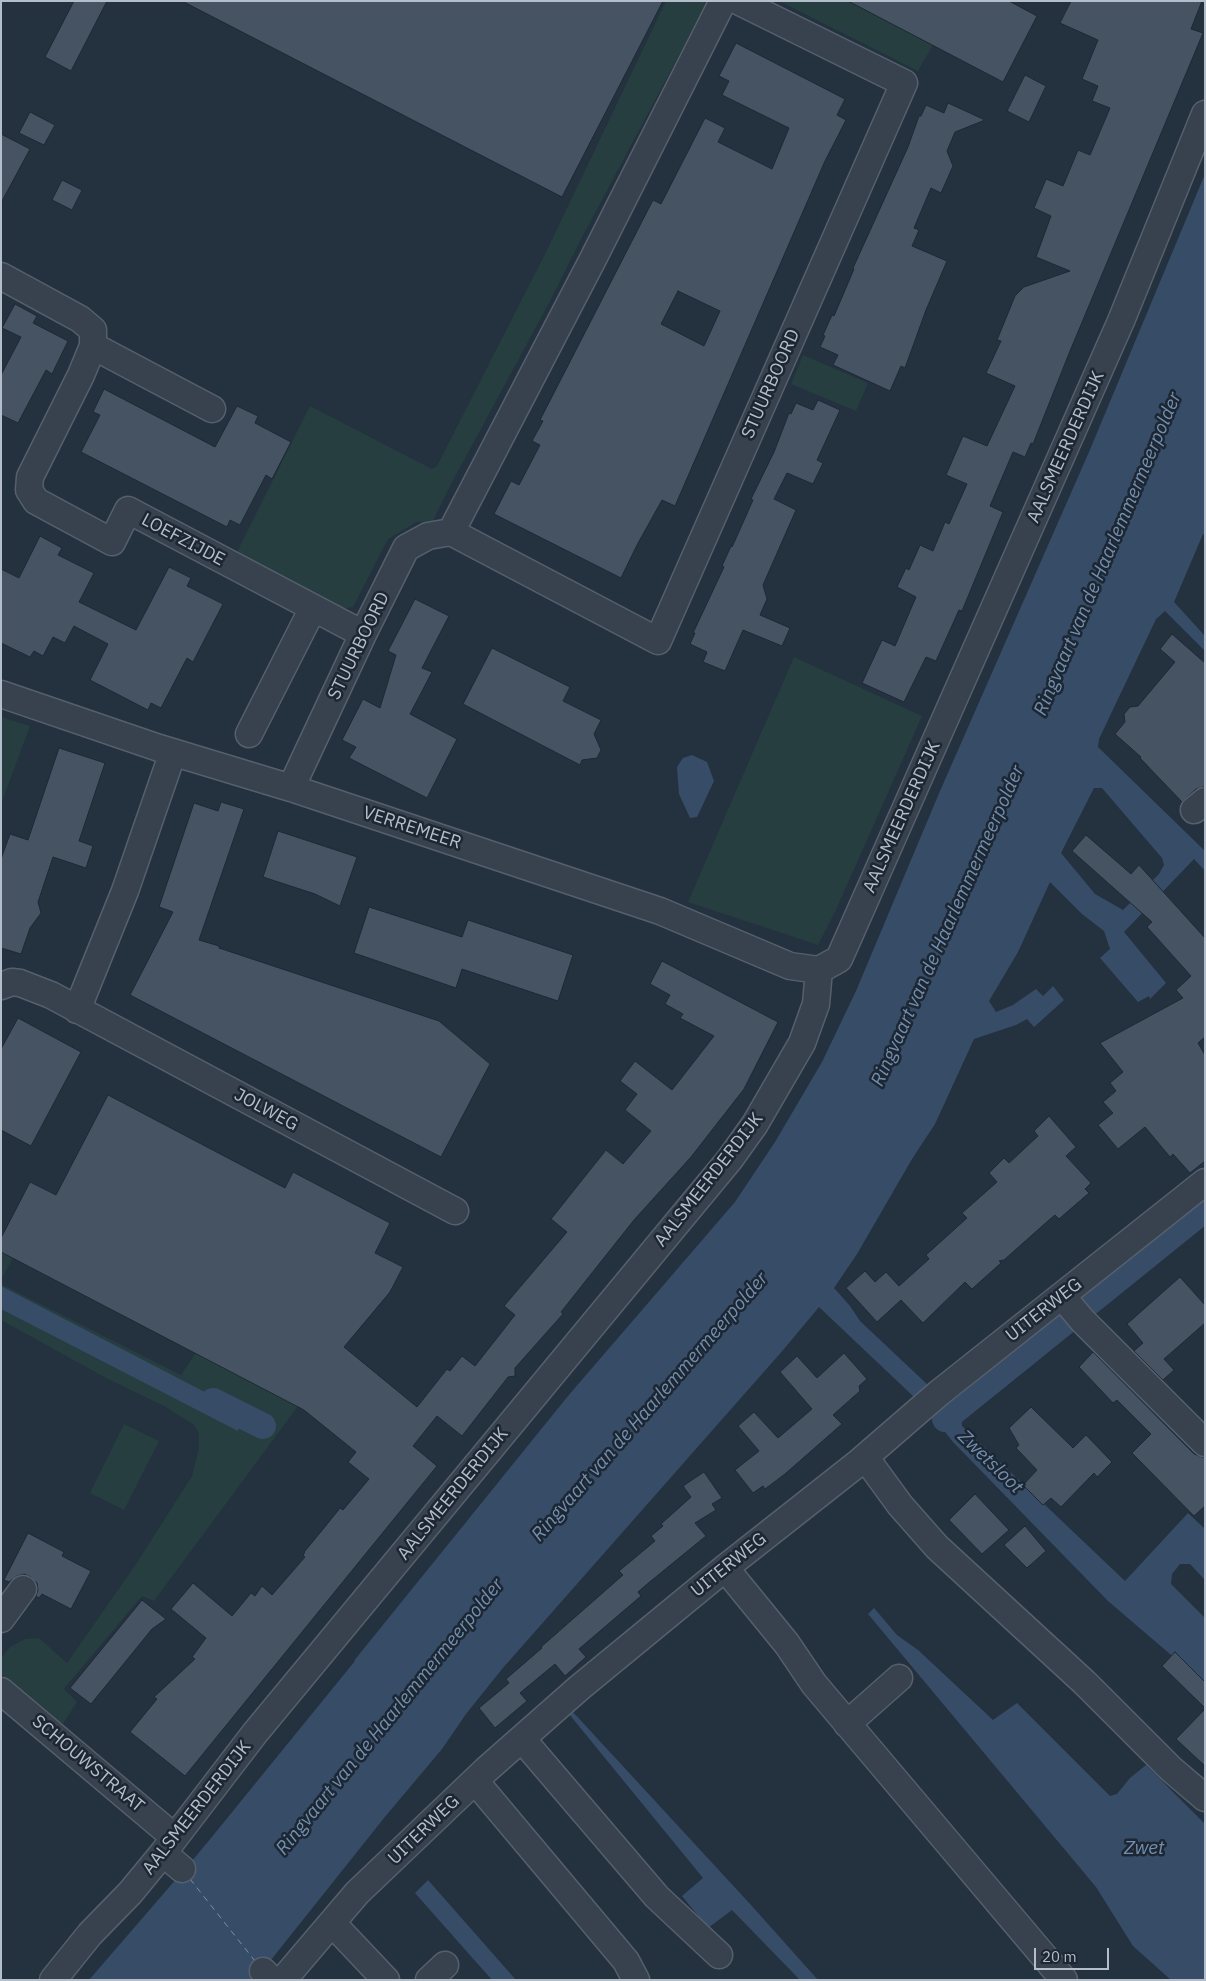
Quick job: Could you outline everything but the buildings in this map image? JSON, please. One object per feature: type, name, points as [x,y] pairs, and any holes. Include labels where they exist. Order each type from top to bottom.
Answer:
[{"type":"street","points":[[451,532],[723,1]]},
{"type":"street","name":"STUURBOORD","points":[[291,788],[363,634],[406,548],[428,536],[451,532],[658,641],[904,83],[738,1]]},
{"type":"street","name":"AALSMEERDERDIJK","points":[[53,1980],[90,1934],[173,1853],[255,1733],[730,1158],[755,1124],[802,1043],[816,1004],[819,970],[839,959],[1121,321],[1205,114]]},
{"type":"street","points":[[1,276],[80,319],[93,330],[93,346],[212,409]]},
{"type":"street","name":"LOEFZIJDE","points":[[93,346],[81,375],[30,477],[29,490],[36,501],[112,542],[128,510],[363,634]]},
{"type":"street","points":[[250,734],[313,608]]},
{"type":"street","name":"VERREMEER","points":[[1,694],[660,911],[790,966],[819,970]]},
{"type":"street","points":[[77,1010],[125,891],[173,752]]},
{"type":"street","name":"JOLWEG","points":[[1,986],[12,982],[20,983],[51,995],[455,1211]]},
{"type":"street","name":"UITERWEG","points":[[273,1977],[332,1923],[358,1894],[474,1781],[579,1688],[724,1568],[865,1457],[931,1400],[1071,1307],[1205,1182]]},
{"type":"street","points":[[1071,1307],[1205,1443]]},
{"type":"street","points":[[865,1457],[900,1505],[937,1547],[1085,1684],[1171,1769],[1205,1798]]},
{"type":"street","points":[[724,1568],[787,1644],[814,1684],[847,1724],[1064,1980]]},
{"type":"street","points":[[1,1619],[23,1589]]},
{"type":"street","points":[[847,1724],[899,1678]]},
{"type":"street","name":"SCHOUWSTRAAT","points":[[1,1691],[173,1853]]},
{"type":"street","points":[[522,1739],[658,1897],[718,1955]]},
{"type":"street","points":[[474,1781],[626,1961],[636,1980]]},
{"type":"street","points":[[332,1923],[386,1980]]},
{"type":"green space","points":[[666,1],[708,1],[433,521],[417,522],[388,539],[353,607],[342,609],[236,554],[310,406],[432,469],[437,466],[546,252]]},
{"type":"green space","points":[[779,1],[848,1],[933,45],[918,71]]},
{"type":"green space","points":[[803,355],[868,383],[856,411],[791,384]]},
{"type":"green space","points":[[794,657],[922,716],[835,912],[818,945],[688,902]]},
{"type":"green space","points":[[1,717],[30,726],[1,804]]},
{"type":"green space","points":[[1,1243],[15,1254],[1,1280]]},
{"type":"green space","points":[[1,1284],[181,1375],[199,1348],[301,1402],[154,1601],[142,1596],[64,1689],[77,1702],[62,1725],[1,1674],[1,1658],[10,1647],[25,1639],[39,1638],[67,1663],[136,1564],[192,1476],[199,1448],[199,1433],[194,1425],[164,1406],[108,1379],[1,1320]]},
{"type":"green space","points":[[124,1424],[159,1441],[124,1510],[90,1493]]},
{"type":"water","name":"Ringvaart van de Haarlemmermeerpolder","points":[[1205,174],[1205,535],[1203,534],[1174,602],[1205,636],[1205,651],[1165,611],[1156,619],[1099,739],[1098,747],[1205,851],[1205,871],[1194,859],[1124,932],[1166,983],[1150,999],[1149,996],[1138,1002],[1100,958],[1110,949],[1104,931],[1082,914],[1050,882],[1018,952],[989,1001],[996,1012],[1013,1005],[1036,989],[1043,996],[1053,986],[1064,1000],[1034,1027],[1027,1019],[1016,1025],[974,1039],[935,1124],[912,1159],[857,1254],[834,1288],[860,1321],[929,1386],[914,1397],[819,1307],[502,1669],[466,1714],[442,1749],[384,1818],[255,1980],[89,1980],[197,1855],[568,1396],[735,1202],[775,1142],[822,1062],[856,991],[940,791],[1089,452]],"holes":[[[1094,788],[1102,788],[1162,858],[1164,865],[1159,874],[1123,910],[1095,894],[1061,853]]]},
{"type":"water","points":[[692,755],[707,762],[714,781],[697,817],[690,818],[679,794],[677,767],[683,758]]},
{"type":"water","points":[[1,1286],[245,1413],[238,1431],[1,1309]]},
{"type":"water","name":"Zwetsloot","points":[[948,1400],[961,1412],[962,1426],[1125,1581],[1188,1513],[1205,1529],[1205,1580],[1190,1564],[1180,1564],[1172,1574],[1171,1584],[1205,1618],[1205,1684],[1108,1601],[953,1442],[931,1414]]},
{"type":"water","name":"Zwet","points":[[874,1608],[897,1635],[918,1650],[993,1720],[1017,1703],[1110,1796],[1117,1794],[1130,1778],[1146,1765],[1205,1824],[1205,1980],[1171,1980],[1133,1946],[1096,1887],[868,1614]]},
{"type":"water","points":[[572,1711],[818,1980],[800,1980],[732,1910],[708,1928],[682,1896],[703,1878],[569,1714]]},
{"type":"water","points":[[428,1880],[516,1980],[492,1980],[415,1893]]},
{"type":"pier","points":[[353,1659],[355,1661],[206,1844],[204,1843]]},
{"type":"waterway","points":[[945,1419],[1205,1209]]},
{"type":"waterway","points":[[213,1401],[263,1426]]},
{"type":"ferry route","points":[[190,1879],[255,1961]]}]
